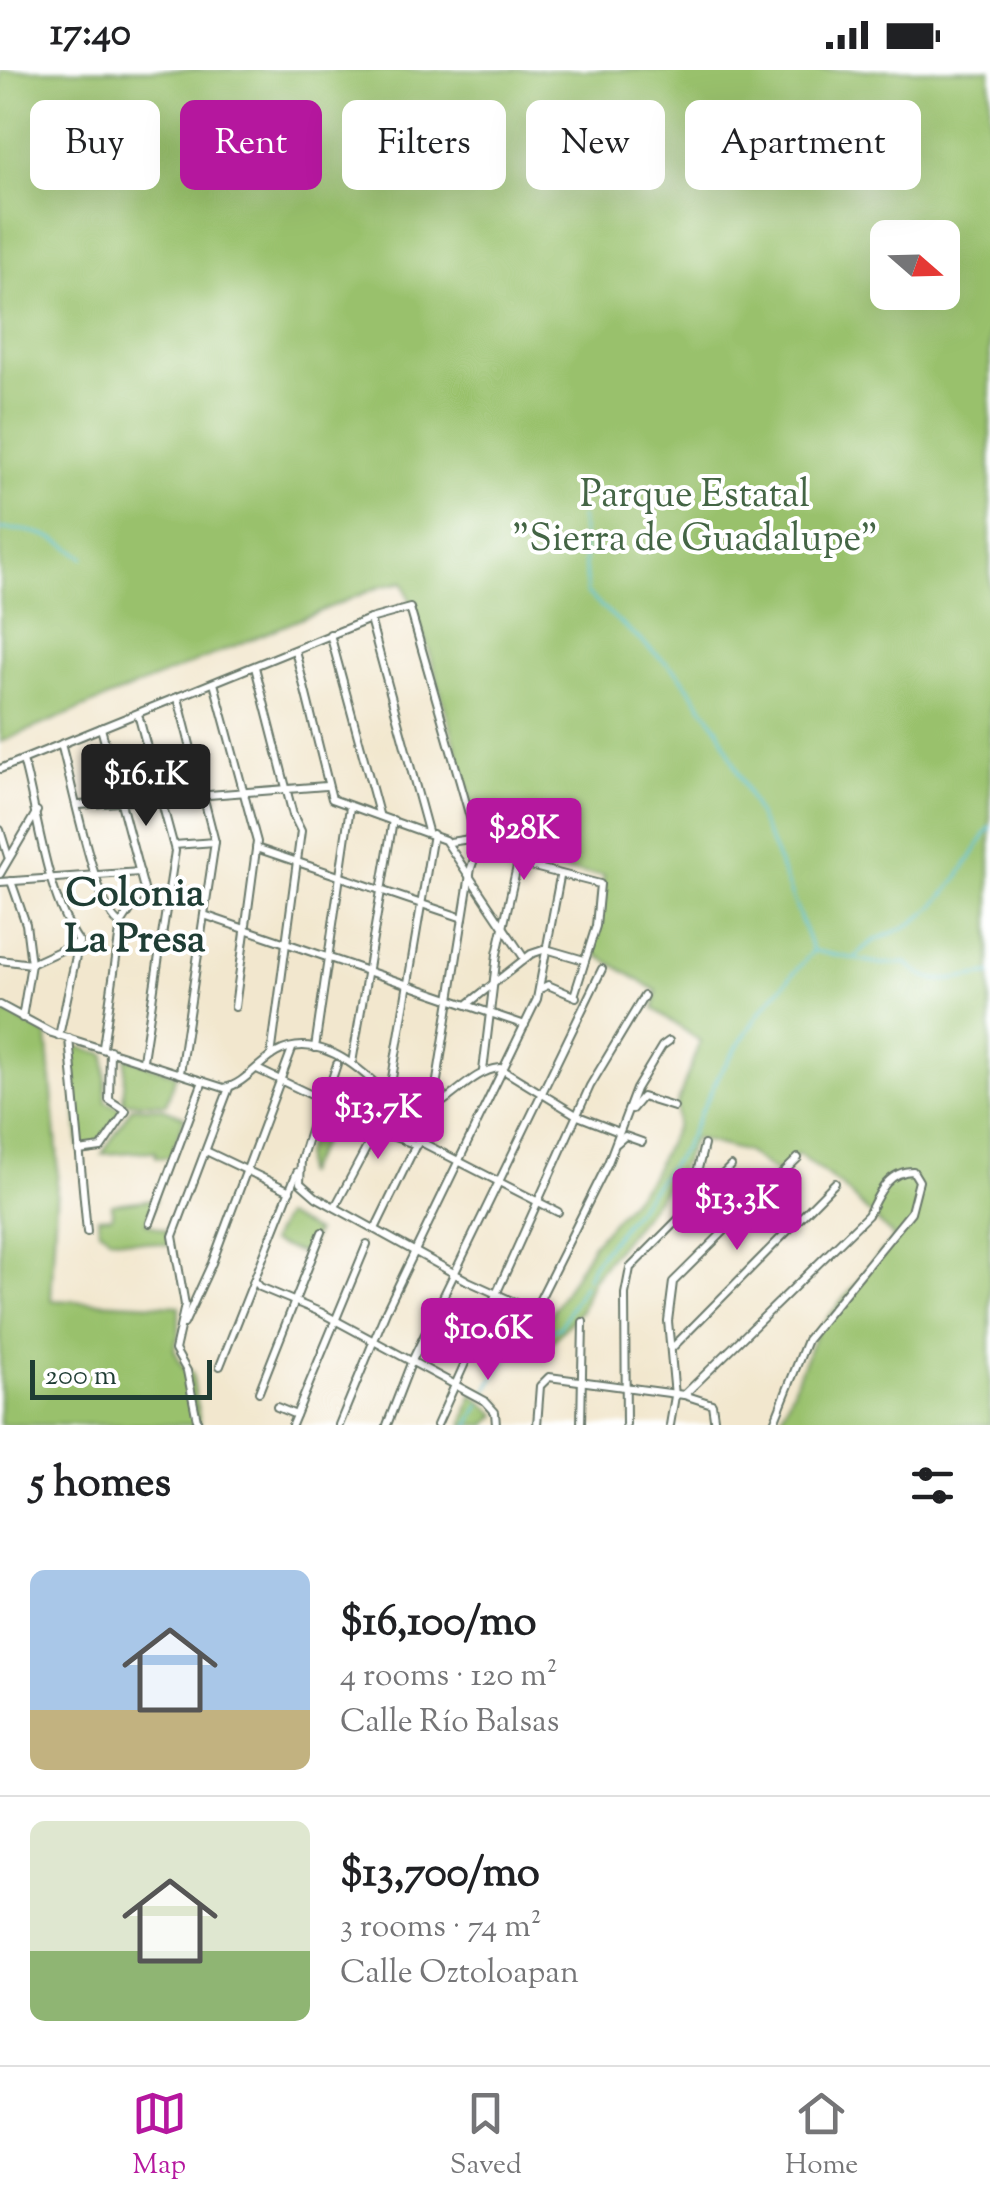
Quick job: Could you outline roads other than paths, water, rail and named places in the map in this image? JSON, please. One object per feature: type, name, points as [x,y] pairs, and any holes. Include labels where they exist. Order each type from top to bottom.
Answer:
[{"type":"street","points":[[0,769],[370,618],[410,608],[478,840],[434,1106],[375,1229]]},
{"type":"street","points":[[335,1207],[390,1098],[423,905],[431,833],[370,618]]},
{"type":"street","points":[[330,634],[380,815]]},
{"type":"street","points":[[294,650],[326,786],[334,802],[431,833],[448,843],[524,958]]},
{"type":"street","points":[[254,667],[302,831],[271,1057]]},
{"type":"street","points":[[214,683],[246,792],[256,848],[235,1007]]},
{"type":"street","points":[[178,698],[216,842],[180,1074]]},
{"type":"street","points":[[138,714],[174,844],[143,1060]]},
{"type":"street","points":[[79,1150],[101,1148],[126,1111],[109,1101],[106,1048],[121,924],[144,892],[101,728]]},
{"type":"street","points":[[61,743],[95,874],[110,916],[121,924]]},
{"type":"street","points":[[23,760],[53,878],[69,928],[79,942],[59,1036]]},
{"type":"street","points":[[78,805],[326,786]]},
{"type":"street","points":[[315,1048],[350,807]]},
{"type":"street","points":[[37,811],[8,856],[0,878],[12,881],[140,872]]},
{"type":"street","points":[[352,1064],[393,820]]},
{"type":"street","points":[[0,830],[8,856]]},
{"type":"street","points":[[448,843],[478,840],[518,862],[560,876],[599,883],[596,926],[574,996]]},
{"type":"street","points":[[174,844],[216,842]]},
{"type":"street","points":[[256,848],[463,918]]},
{"type":"street","points":[[483,1071],[504,927],[518,862]]},
{"type":"street","points":[[338,1425],[372,1342],[539,993],[560,876]]},
{"type":"street","points":[[12,881],[26,924],[31,964],[22,1018]]},
{"type":"street","points":[[204,915],[525,1025]]},
{"type":"street","points":[[0,960],[31,964],[79,942]]},
{"type":"street","points":[[468,1004],[524,958],[546,949],[584,960]]},
{"type":"street","points":[[386,1425],[411,1363],[602,968]]},
{"type":"street","points":[[539,993],[548,984],[585,1001]]},
{"type":"street","points":[[437,1425],[607,1054],[644,996]]},
{"type":"street","points":[[0,1006],[59,1036],[202,1081],[232,1086]]},
{"type":"street","points":[[69,1038],[87,1232]]},
{"type":"street","points":[[301,1160],[300,1183],[335,1207],[495,1294],[536,1310],[642,1080],[663,1044],[670,1041]]},
{"type":"street","points":[[184,1324],[173,1236],[232,1086],[271,1057],[292,1049],[315,1048],[352,1064],[413,1115],[434,1106],[483,1071],[502,1069],[578,1116],[620,1132]]},
{"type":"street","points":[[198,1425],[186,1371],[175,1350],[292,1049]]},
{"type":"street","points":[[220,1366],[338,1064]]},
{"type":"street","points":[[256,1068],[323,1098],[375,1130],[419,1143],[558,1212]]},
{"type":"street","points":[[150,1223],[202,1081]]},
{"type":"street","points":[[627,1112],[642,1096],[674,1107]]},
{"type":"street","points":[[614,1146],[625,1136],[642,1142]]},
{"type":"street","points":[[689,1205],[704,1145]]},
{"type":"street","points":[[206,1151],[290,1190]]},
{"type":"street","points":[[670,1425],[679,1396],[670,1351],[669,1296],[675,1278],[798,1158]]},
{"type":"street","points":[[626,1425],[625,1294],[630,1268],[731,1166]]},
{"type":"street","points":[[679,1396],[868,1215],[883,1185],[910,1170],[920,1181],[914,1206],[814,1328],[774,1425]]},
{"type":"street","points":[[670,1351],[835,1183]]},
{"type":"street","points":[[259,1392],[322,1232]]},
{"type":"street","points":[[292,1425],[367,1244]]},
{"type":"street","points":[[254,1280],[260,1288],[334,1320],[485,1401],[495,1412],[496,1425]]},
{"type":"street","points":[[581,1425],[583,1322]]},
{"type":"street","points":[[538,1425],[542,1381],[549,1377],[712,1404],[715,1425]]},
{"type":"street","points":[[277,1407],[296,1415]]},
{"type":"waterway","points":[[581,517],[587,594],[679,674],[719,730],[775,853],[813,951],[760,1012],[720,1073],[683,1149],[592,1265],[587,1278]]},
{"type":"waterway","points":[[0,529],[45,535],[84,558]]},
{"type":"waterway","points":[[856,957],[868,944],[908,926],[939,901],[990,827]]},
{"type":"waterway","points":[[815,951],[881,964],[907,963],[936,980],[990,974]]},
{"type":"waterway","points":[[485,1395],[498,1370],[514,1352],[535,1337],[560,1327],[584,1284]]},
{"type":"waterway","points":[[469,1425],[480,1405]]},
{"type":"district","name":"Colonia La Presa","points":[[135,918]]},
{"type":"park label","name":"Parque Estatal \"Sierra de Guadalupe\"","points":[[695,519]]}]
